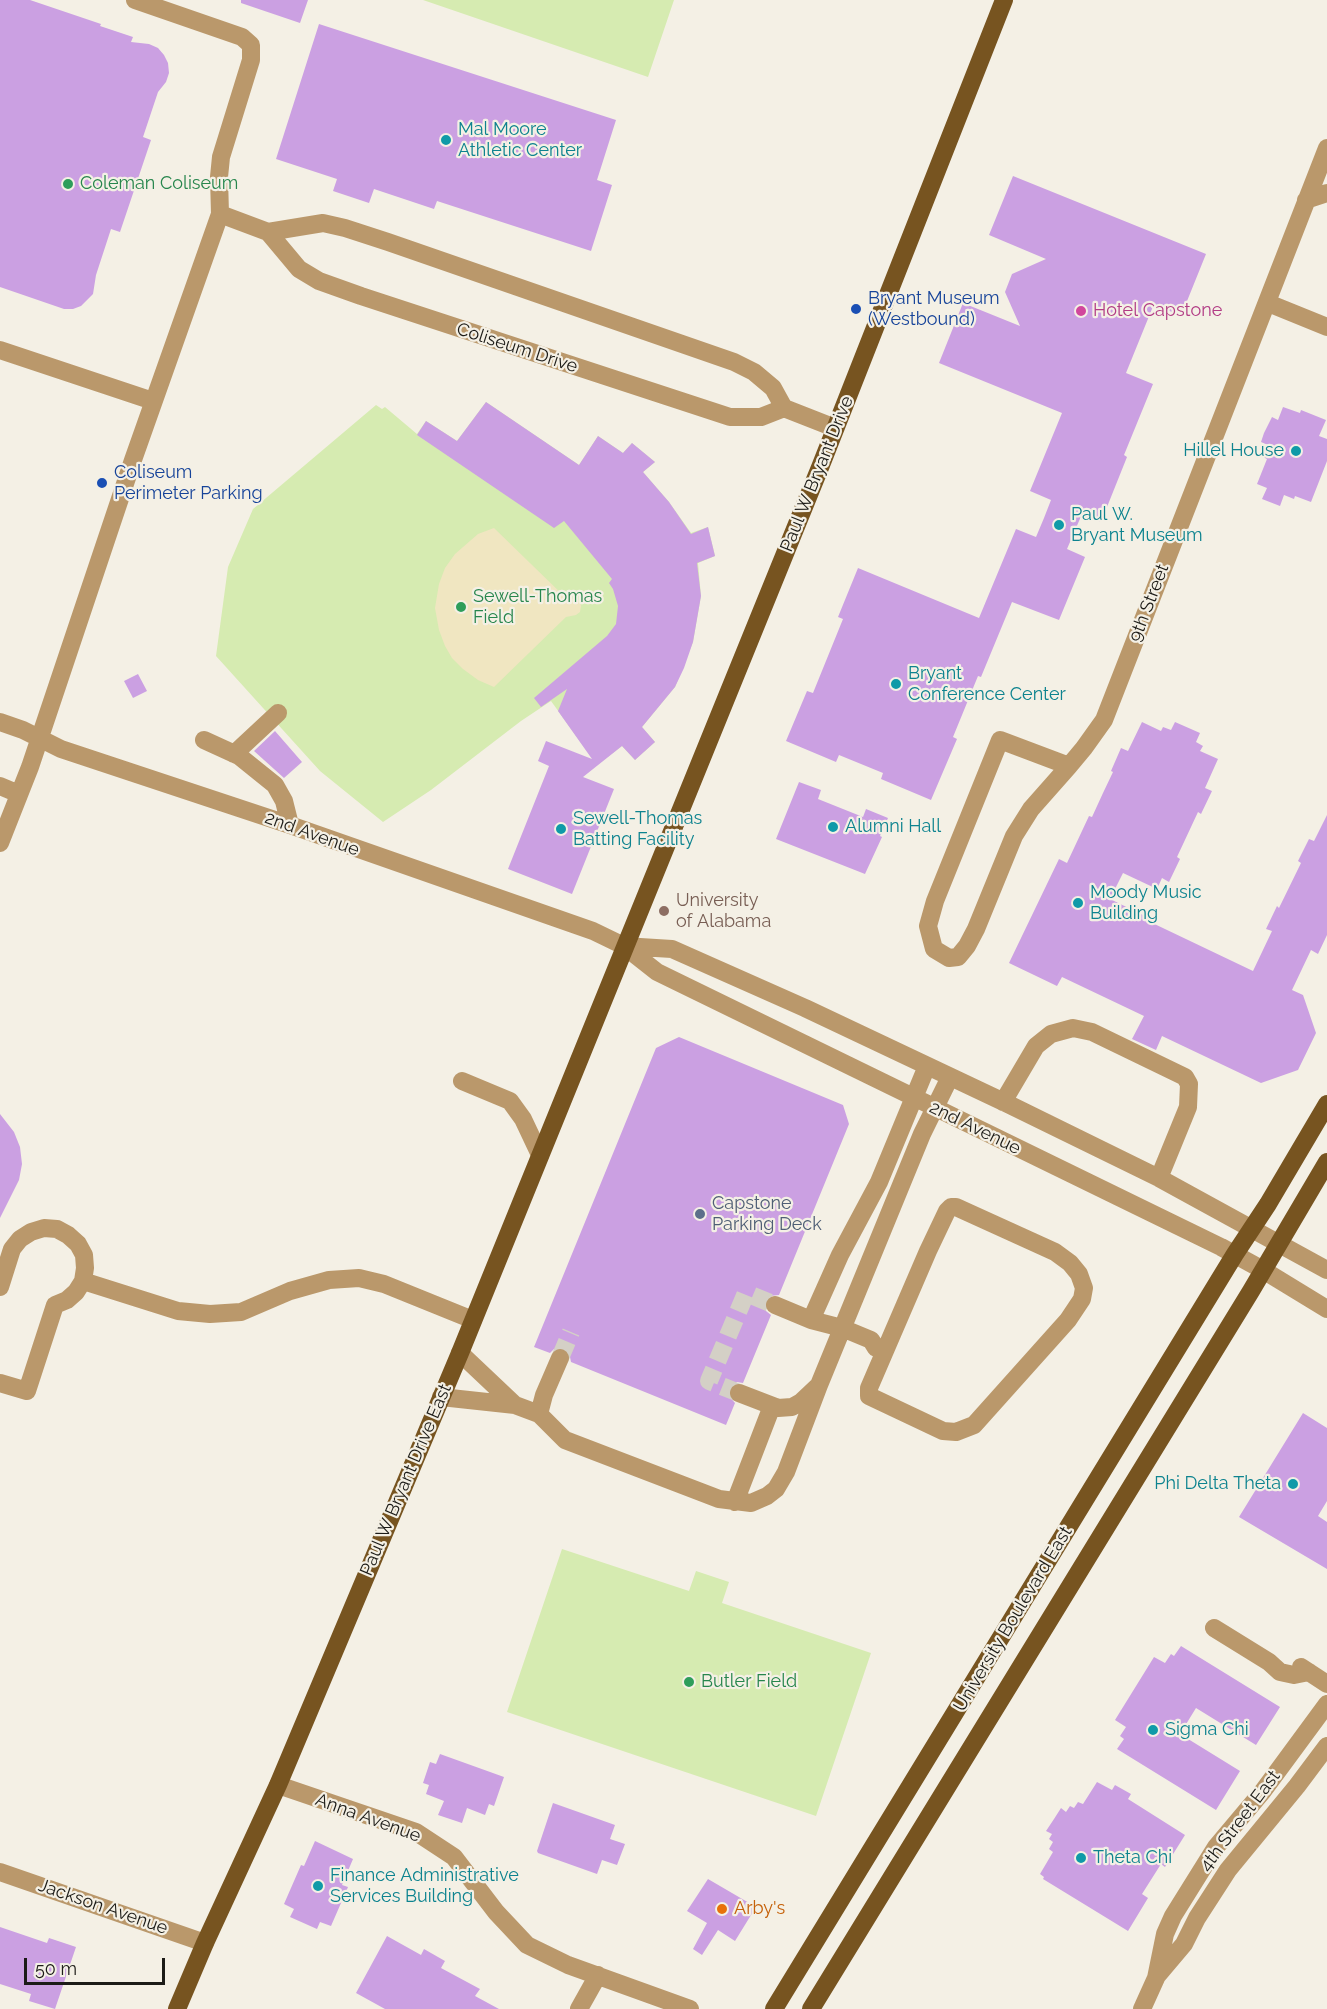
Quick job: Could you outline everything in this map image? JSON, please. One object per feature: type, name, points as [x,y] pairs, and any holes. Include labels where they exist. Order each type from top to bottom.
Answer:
[{"type":"main road","name":"Paul W Bryant Drive","points":[[624,946],[835,428],[1004,0]]},
{"type":"main road","name":"Paul W Bryant Drive East","points":[[177,2009],[278,1785],[460,1353],[624,946]]},
{"type":"main road","name":"University Boulevard East","points":[[774,2009],[1327,1104]]},
{"type":"main road","name":"University Boulevard East","points":[[811,2009],[1327,1162]]},
{"type":"street","points":[[0,843],[220,214],[221,157],[251,60],[251,45],[242,37],[135,0]]},
{"type":"street","name":"9th Street","points":[[1069,766],[1000,740],[935,901],[928,926],[934,949],[949,958],[958,957],[967,946],[1014,836],[1026,818],[1069,766],[1104,720],[1327,148]]},
{"type":"street","points":[[1306,200],[1327,193]]},
{"type":"street","name":"Coliseum Drive","points":[[220,214],[268,232],[299,269],[319,281],[361,296],[730,417],[761,417],[784,408],[773,388],[754,372],[734,362],[388,242],[323,223],[268,232]]},
{"type":"street","points":[[1268,303],[1327,327]]},
{"type":"street","points":[[0,350],[153,401]]},
{"type":"street","points":[[784,408],[835,428]]},
{"type":"street","points":[[234,753],[278,713]]},
{"type":"street","name":"2nd Avenue","points":[[0,722],[38,736],[60,749],[290,825],[593,931],[624,946],[657,972],[1235,1254],[1327,1309]]},
{"type":"street","points":[[204,740],[234,753],[275,785],[284,801],[290,825]]},
{"type":"street","points":[[0,786],[19,794]]},
{"type":"street","name":"2nd Avenue","points":[[624,946],[672,950],[805,1008],[1159,1178],[1327,1270]]},
{"type":"street","points":[[1003,1102],[1036,1046],[1051,1034],[1072,1028],[1092,1032],[1185,1077],[1190,1092],[1188,1107],[1159,1178]]},
{"type":"street","points":[[811,1320],[840,1255],[879,1182],[927,1066]]},
{"type":"street","points":[[441,1397],[515,1405],[539,1414],[566,1440],[718,1499],[751,1503],[767,1496],[776,1489],[786,1472],[819,1385],[922,1134],[950,1077]]},
{"type":"street","points":[[462,1081],[510,1101],[524,1119],[540,1155]]},
{"type":"street","points":[[951,1207],[956,1207],[1055,1252],[1070,1263],[1079,1274],[1084,1288],[1077,1309],[989,1409],[967,1430],[943,1431],[868,1396],[881,1349],[947,1211],[951,1207]]},
{"type":"street","points":[[0,1287],[12,1249],[20,1239],[31,1232],[44,1228],[57,1230],[68,1235],[78,1244],[84,1255],[83,1281],[67,1300],[55,1305],[27,1391],[0,1383]]},
{"type":"street","points":[[83,1281],[178,1311],[210,1314],[241,1312],[290,1291],[329,1280],[359,1278],[395,1288],[473,1320]]},
{"type":"street","points":[[775,1305],[840,1334],[868,1350],[881,1349]]},
{"type":"street","points":[[460,1353],[515,1405]]},
{"type":"street","points":[[539,1414],[544,1395],[560,1358]]},
{"type":"street","points":[[739,1393],[778,1408],[792,1407],[801,1402],[819,1385]]},
{"type":"street","points":[[735,1502],[772,1406]]},
{"type":"street","points":[[1214,1628],[1269,1662],[1280,1672],[1294,1675],[1309,1672],[1327,1684]]},
{"type":"street","name":"4th Street East","points":[[1142,2009],[1156,1978],[1165,1934],[1173,1916],[1216,1847],[1263,1791],[1327,1704]]},
{"type":"street","name":"4th Street East","points":[[1156,1978],[1184,1944],[1197,1918],[1228,1870],[1327,1746]]},
{"type":"street","name":"Anna Avenue","points":[[278,1785],[416,1832],[454,1857],[496,1912],[527,1945],[568,1965],[690,2009]]},
{"type":"street","name":"Jackson Avenue","points":[[0,1872],[205,1943]]},
{"type":"street","points":[[579,2009],[598,1975]]},
{"type":"green space","points":[[423,0],[674,0],[648,77]]},
{"type":"green space","name":"Sewell-Thomas Field","points":[[486,402],[579,465],[598,436],[623,453],[632,443],[655,462],[643,472],[669,502],[691,533],[708,527],[715,556],[698,563],[701,596],[693,642],[675,687],[642,727],[655,742],[635,760],[622,746],[597,765],[551,701],[521,721],[431,790],[383,822],[320,771],[216,656],[228,567],[253,509],[376,405],[382,409],[385,407],[417,434],[426,421],[457,441]]},
{"type":"green space","name":"Butler Field","points":[[562,1549],[689,1591],[696,1571],[729,1582],[722,1603],[871,1653],[816,1816],[507,1712]]},
{"type":"sand","points":[[494,528],[566,598],[580,601],[581,606],[580,612],[566,617],[494,687],[478,680],[452,658],[439,630],[435,608],[439,584],[445,568],[455,554],[478,534]]},
{"type":"building","name":"Coleman Coliseum","points":[[0,0],[30,0],[101,24],[100,26],[133,37],[131,42],[149,44],[158,48],[168,63],[169,73],[166,82],[158,92],[143,137],[151,140],[120,232],[111,229],[96,275],[93,294],[81,306],[73,309],[64,309],[0,287]]},
{"type":"building","points":[[241,0],[308,0],[300,23],[241,3]]},
{"type":"building","name":"Mal Moore Athletic Center","points":[[319,24],[616,120],[597,180],[612,185],[591,251],[437,201],[434,209],[374,189],[369,203],[333,191],[337,179],[276,159]]},
{"type":"building","points":[[1013,176],[1206,254],[1181,316],[1154,304],[1126,373],[1153,384],[1124,455],[1127,457],[1101,522],[1082,514],[1067,549],[1085,557],[1059,620],[1012,602],[953,737],[957,739],[931,800],[881,779],[883,773],[839,755],[836,762],[786,741],[807,691],[813,693],[843,619],[838,617],[858,568],[979,618],[1016,529],[1036,537],[1044,518],[1051,500],[1030,491],[1062,413],[939,363],[963,303],[1020,326],[1005,292],[1012,274],[1046,259],[989,235]]},
{"type":"building","points":[[486,402],[579,465],[598,436],[623,453],[632,443],[655,462],[643,472],[669,502],[691,534],[708,527],[715,556],[697,563],[701,596],[693,642],[684,668],[675,687],[642,727],[655,742],[635,760],[622,746],[583,777],[614,789],[572,894],[508,869],[549,766],[538,761],[546,741],[592,759],[558,711],[567,689],[541,707],[534,698],[607,636],[616,624],[618,606],[609,583],[612,579],[564,521],[554,528],[417,435],[426,421],[457,441]]},
{"type":"building","name":"Hillel House","points":[[1283,407],[1300,413],[1301,410],[1326,420],[1319,436],[1327,439],[1327,461],[1311,502],[1284,495],[1280,506],[1262,499],[1267,488],[1257,484],[1267,459],[1263,457],[1268,445],[1261,442],[1264,433],[1272,417],[1278,420]]},
{"type":"building","points":[[138,674],[147,691],[133,698],[124,681]]},
{"type":"building","name":"Moody Music Building","points":[[1142,722],[1161,731],[1163,727],[1171,730],[1175,722],[1200,733],[1196,742],[1203,746],[1200,751],[1218,759],[1205,788],[1212,791],[1201,814],[1198,812],[1177,857],[1180,859],[1169,882],[1162,878],[1157,889],[1123,873],[1110,899],[1145,916],[1144,919],[1253,971],[1272,931],[1266,929],[1301,863],[1298,861],[1309,839],[1314,841],[1327,815],[1327,935],[1318,954],[1311,950],[1292,990],[1303,995],[1316,1033],[1298,1070],[1261,1083],[1162,1036],[1156,1050],[1132,1039],[1144,1016],[1062,977],[1057,986],[1009,963],[1059,859],[1067,863],[1089,816],[1092,817],[1113,772],[1111,771],[1121,748],[1128,751]]},
{"type":"building","points":[[275,731],[302,762],[284,778],[254,751]]},
{"type":"building","name":"Alumni Hall","points":[[799,782],[821,790],[818,799],[863,817],[866,809],[888,818],[865,874],[776,839]]},
{"type":"building","name":"Capstone Parking Deck","points":[[679,1037],[843,1105],[849,1124],[779,1295],[769,1296],[764,1301],[766,1311],[771,1315],[743,1383],[737,1382],[729,1388],[728,1395],[735,1403],[726,1425],[571,1362],[569,1352],[564,1348],[554,1349],[550,1353],[534,1347],[656,1048]]},
{"type":"building","points":[[0,1114],[14,1132],[20,1147],[22,1164],[19,1180],[0,1218]]},
{"type":"building","name":"Phi Delta Theta","points":[[1303,1413],[1327,1428],[1327,1501],[1318,1516],[1327,1522],[1327,1569],[1239,1517]]},
{"type":"building","name":"Sigma Chi","points":[[1181,1646],[1280,1707],[1256,1745],[1196,1708],[1180,1734],[1240,1771],[1216,1810],[1117,1749],[1124,1739],[1120,1736],[1126,1727],[1115,1720],[1154,1657],[1165,1663]]},
{"type":"building","points":[[440,1754],[504,1777],[494,1806],[489,1804],[485,1815],[467,1808],[462,1823],[438,1815],[444,1801],[426,1794],[429,1785],[423,1783],[430,1762],[436,1764]]},
{"type":"building","name":"Theta Chi","points":[[1097,1782],[1112,1790],[1115,1785],[1131,1794],[1128,1799],[1185,1835],[1165,1867],[1161,1864],[1142,1894],[1148,1898],[1128,1931],[1043,1879],[1044,1877],[1040,1874],[1053,1852],[1049,1849],[1053,1842],[1049,1839],[1052,1834],[1046,1831],[1061,1808],[1066,1812],[1070,1806],[1074,1808],[1078,1802],[1083,1804]]},
{"type":"building","points":[[553,1803],[615,1825],[610,1839],[625,1844],[617,1865],[602,1860],[597,1874],[538,1853]]},
{"type":"building","name":"Finance Administrative Services Building","points":[[315,1841],[353,1859],[342,1885],[348,1887],[331,1926],[320,1922],[317,1929],[290,1917],[294,1909],[284,1904],[301,1865],[304,1866]]},
{"type":"building","name":"Arby's","points":[[708,1879],[756,1907],[735,1941],[718,1930],[702,1955],[693,1949],[707,1923],[687,1911]]},
{"type":"building","points":[[0,1927],[47,1943],[49,1938],[76,1947],[55,2009],[29,2001],[31,1994],[0,1984]]},
{"type":"building","points":[[387,1936],[421,1955],[424,1949],[445,1961],[441,1968],[480,1989],[475,1996],[499,2009],[385,2009],[356,1993]]},
{"type":"tunnel","points":[[739,1393],[709,1381],[746,1293],[775,1305]]},
{"type":"tunnel","points":[[560,1358],[571,1332]]},
{"type":"place","name":"Mal Moore Athletic Center","points":[[446,140]]},
{"type":"place","name":"Coleman Coliseum","points":[[68,184]]},
{"type":"place","name":"Bryant Museum (Westbound)","points":[[856,309]]},
{"type":"place","name":"Hotel Capstone","points":[[1081,311]]},
{"type":"place","name":"Hillel House","points":[[1296,451]]},
{"type":"place","name":"Coliseum Perimeter Parking","points":[[102,483]]},
{"type":"place","name":"Paul W. Bryant Museum","points":[[1059,525]]},
{"type":"place","name":"Sewell-Thomas Field","points":[[461,607]]},
{"type":"place","name":"Bryant Conference Center","points":[[896,684]]},
{"type":"place","name":"Alumni Hall","points":[[833,827]]},
{"type":"place","name":"Sewell-Thomas Batting Facility","points":[[561,829]]},
{"type":"place","name":"Moody Music Building","points":[[1078,903]]},
{"type":"place","name":"University of Alabama","points":[[664,911]]},
{"type":"place","name":"Capstone Parking Deck","points":[[700,1214]]},
{"type":"place","name":"Phi Delta Theta","points":[[1293,1484]]},
{"type":"place","name":"Butler Field","points":[[689,1682]]},
{"type":"place","name":"Sigma Chi","points":[[1153,1730]]},
{"type":"place","name":"Theta Chi","points":[[1081,1858]]},
{"type":"place","name":"Finance Administrative Services Building","points":[[318,1886]]},
{"type":"place","name":"Arby's","points":[[722,1909]]}]
